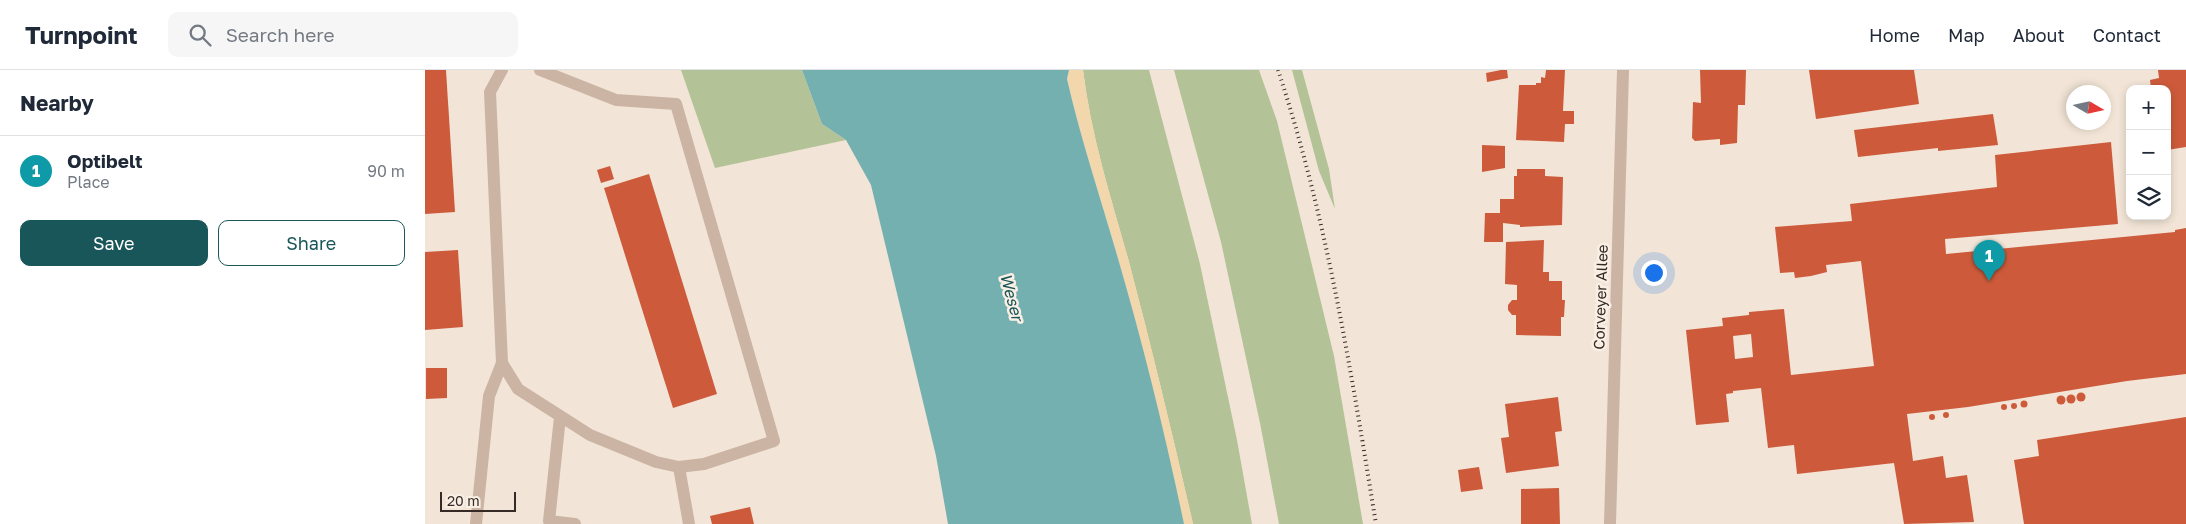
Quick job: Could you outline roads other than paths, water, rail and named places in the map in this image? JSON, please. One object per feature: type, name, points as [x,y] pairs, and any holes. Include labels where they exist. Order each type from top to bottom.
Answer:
[{"type":"street","points":[[476,524],[489,396],[502,363],[490,92],[502,70]]},
{"type":"street","points":[[502,363],[518,389],[560,417],[589,435],[656,462],[679,467],[704,464],[774,441],[676,104],[617,100],[540,70]]},
{"type":"street","name":"Corveyer Allee","points":[[1610,524],[1623,70]]},
{"type":"street","points":[[560,417],[549,520],[575,524]]},
{"type":"street","points":[[679,467],[689,524]]},
{"type":"water","name":"Weser","points":[[802,70],[1069,70],[1067,79],[1072,102],[1145,355],[1184,524],[948,524],[936,456],[871,185],[846,140],[822,124]]},
{"type":"railway","points":[[1278,70],[1295,126],[1324,238],[1347,352],[1376,524]]},
{"type":"place","name":"Optibelt","points":[[1989,281]]}]
